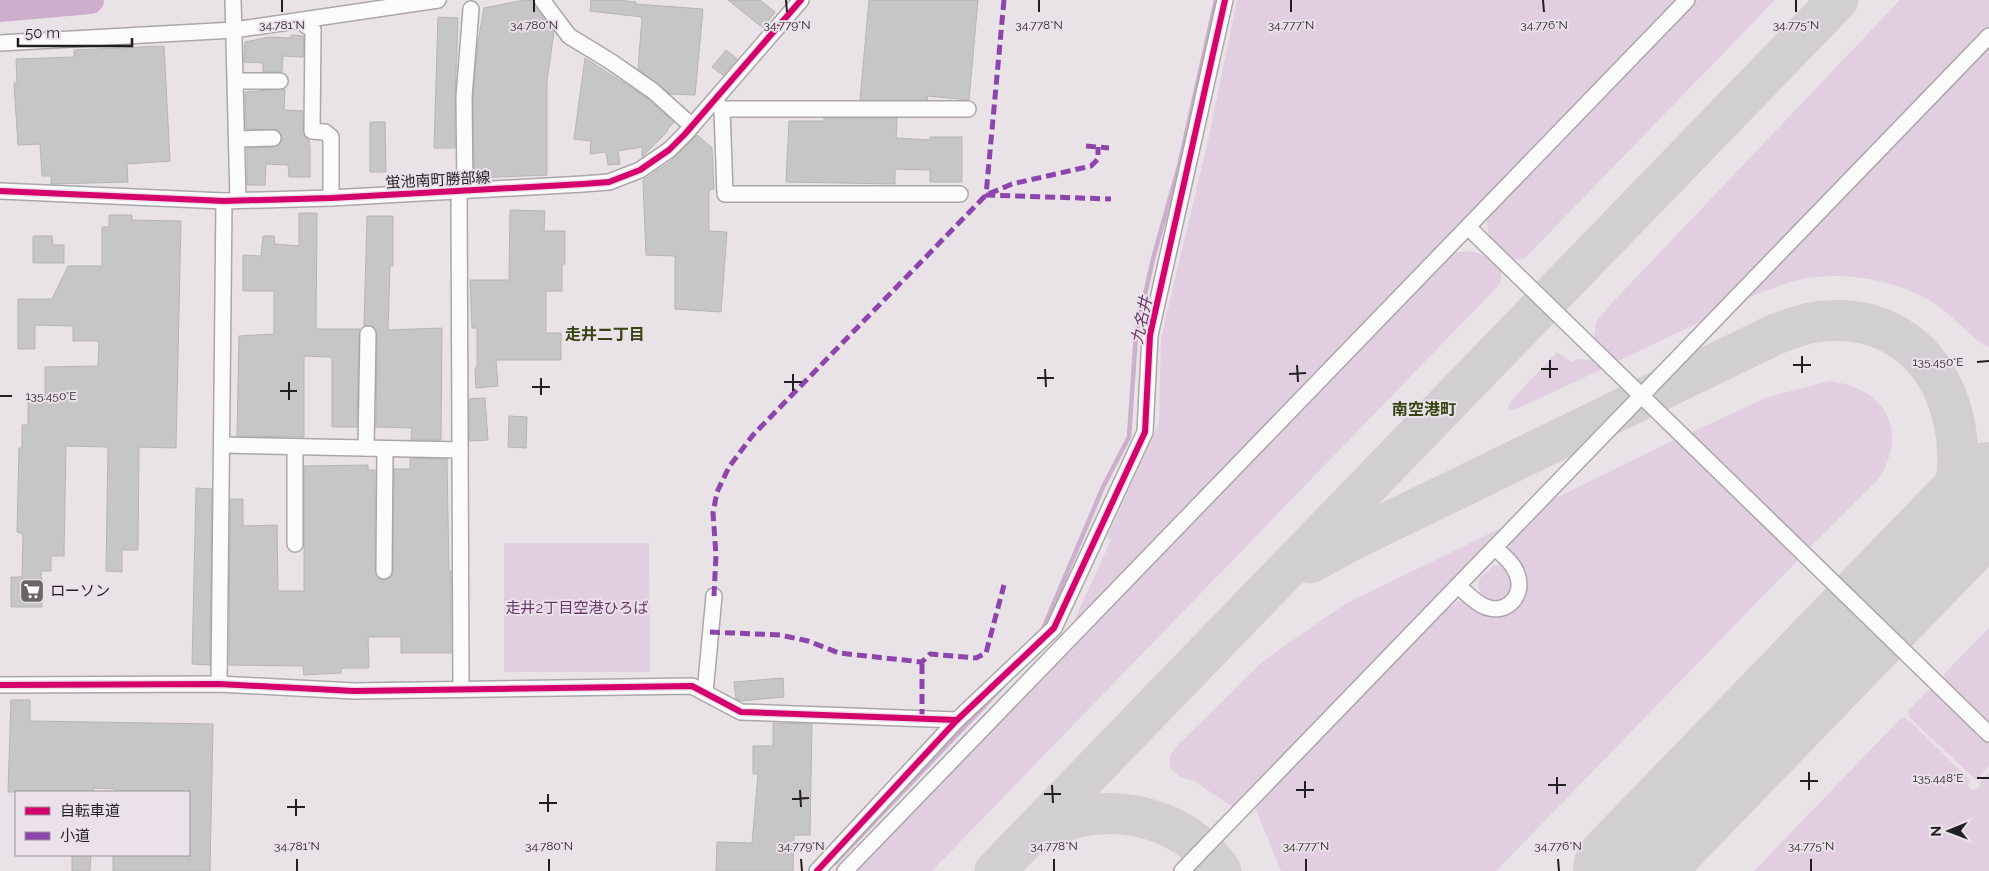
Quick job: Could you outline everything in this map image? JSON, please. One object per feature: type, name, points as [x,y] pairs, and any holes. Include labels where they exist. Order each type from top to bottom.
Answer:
[{"type":"street","points":[[219,684],[223,445],[231,200],[237,139],[233,0]]},
{"type":"street","points":[[0,43],[234,30],[438,0]]},
{"type":"street","points":[[542,0],[569,36],[610,61],[653,92],[692,126]]},
{"type":"street","name":"蛍池南町勝部線","points":[[0,191],[231,200],[331,198],[609,182],[648,166],[669,150],[692,126],[718,104],[801,0]]},
{"type":"street","points":[[817,871],[958,720],[1054,628],[1145,432],[1150,335],[1224,0]]},
{"type":"street","points":[[845,871],[1469,228],[1687,0]]},
{"type":"street","points":[[461,689],[462,191],[464,97],[471,9]]},
{"type":"street","points":[[300,21],[313,30],[312,131],[325,132],[331,137],[331,198]]},
{"type":"street","points":[[1182,871],[1989,36]]},
{"type":"street","points":[[236,82],[280,81]]},
{"type":"street","points":[[960,194],[725,194],[718,104],[968,109]]},
{"type":"street","points":[[237,139],[273,138]]},
{"type":"street","points":[[1469,228],[1989,734]]},
{"type":"street","points":[[366,448],[368,334]]},
{"type":"street","points":[[223,445],[460,450]]},
{"type":"street","points":[[295,447],[296,544]]},
{"type":"street","points":[[384,570],[385,448]]},
{"type":"street","points":[[1458,586],[1484,607],[1493,609],[1502,608],[1516,598],[1520,582],[1512,565],[1495,548]]},
{"type":"street","points":[[705,693],[714,596]]},
{"type":"street","points":[[0,685],[219,684],[354,690],[692,686],[741,712],[958,720]]},
{"type":"green space","points":[[1237,0],[1678,0],[1070,630],[1111,540],[1107,538],[1159,423],[1161,338],[1208,141]]},
{"type":"green space","points":[[1698,0],[1775,0],[1524,259],[1515,259],[1501,254],[1492,242],[1487,226],[1487,218]]},
{"type":"green space","points":[[1900,0],[1989,0],[1989,27],[1706,319],[1616,362],[1594,339],[1596,322],[1609,306]]},
{"type":"green space","points":[[1989,48],[1989,347],[1982,344],[1929,300],[1899,287],[1865,278],[1848,276],[1814,277],[1784,284],[1744,299]]},
{"type":"green space","points":[[1468,251],[1486,257],[1502,269],[1500,284],[932,871],[854,871],[1448,256],[1457,252]]},
{"type":"green space","points":[[1557,352],[1572,362],[1578,359],[1593,360],[1603,369],[1514,410],[1508,410],[1509,403]]},
{"type":"green space","points":[[1830,381],[1849,385],[1864,392],[1877,402],[1886,413],[1891,427],[1892,442],[1888,459],[1880,477],[1809,548],[1690,433],[1768,397]]},
{"type":"green space","points":[[1676,439],[1799,559],[1496,871],[1281,871],[1255,807],[1445,610],[1458,601],[1468,602],[1484,614],[1498,615],[1520,602],[1527,587],[1525,572],[1511,554],[1509,545],[1554,499]]},
{"type":"green space","points":[[1501,528],[1234,808],[1194,781],[1180,777],[1170,767],[1170,755],[1175,748],[1263,661],[1345,604]]},
{"type":"green space","name":"走井2丁目空港ひろば","points":[[504,543],[649,543],[650,672],[504,672]]},
{"type":"green space","points":[[1494,565],[1501,565],[1507,570],[1513,584],[1507,599],[1497,602],[1485,598],[1478,585],[1480,578]]},
{"type":"green space","points":[[1989,628],[1989,725],[1944,680],[1944,674]]},
{"type":"green space","points":[[1930,689],[1939,695],[1989,742],[1989,766],[1976,780],[1910,718],[1908,711]]},
{"type":"green space","points":[[1902,717],[1910,721],[1971,781],[1968,785],[1971,790],[1979,788],[1980,782],[1989,773],[1989,871],[1754,871]]},
{"type":"building","points":[[533,0],[534,6],[554,31],[547,81],[547,175],[474,178],[473,97],[478,42],[484,8]]},
{"type":"building","points":[[591,0],[618,0],[636,2],[635,4],[703,9],[695,95],[670,94],[638,69],[642,17],[590,11]]},
{"type":"building","points":[[728,0],[760,0],[775,12],[763,28]]},
{"type":"building","points":[[869,0],[978,0],[969,100],[928,96],[927,100],[860,100]]},
{"type":"building","points":[[438,17],[458,18],[455,148],[434,148]]},
{"type":"building","points":[[291,35],[304,36],[303,57],[283,56],[282,72],[263,72],[263,63],[244,62],[245,42],[269,37],[291,38]]},
{"type":"building","points":[[164,46],[170,161],[127,164],[128,182],[51,184],[51,176],[42,176],[40,144],[18,145],[14,83],[17,83],[16,59],[74,57],[74,50]]},
{"type":"building","points":[[726,50],[737,59],[723,75],[712,67]]},
{"type":"building","points":[[585,58],[647,98],[674,122],[668,131],[642,157],[642,147],[618,151],[620,164],[608,165],[606,152],[590,154],[591,141],[574,139]]},
{"type":"building","points":[[285,89],[284,110],[303,111],[303,131],[305,137],[309,140],[310,148],[310,177],[289,177],[288,165],[266,164],[265,185],[247,185],[247,148],[274,147],[281,143],[282,138],[277,130],[246,129],[245,92]]},
{"type":"building","points":[[824,118],[897,118],[896,138],[930,140],[930,137],[962,137],[962,182],[930,182],[930,170],[895,169],[895,184],[786,182],[789,121],[824,121]]},
{"type":"building","points":[[370,122],[385,122],[386,172],[370,172]]},
{"type":"building","points":[[697,135],[712,148],[714,189],[709,190],[709,231],[727,232],[721,312],[675,309],[675,256],[646,255],[643,180],[670,162]]},
{"type":"building","points":[[510,210],[545,211],[544,231],[565,231],[565,264],[562,264],[562,291],[546,291],[546,333],[561,333],[561,360],[496,360],[498,386],[476,388],[477,328],[472,328],[470,280],[509,280]]},
{"type":"building","points":[[299,213],[317,213],[316,329],[360,329],[357,427],[332,427],[332,357],[304,356],[304,437],[237,436],[239,336],[274,334],[274,291],[243,291],[243,255],[261,256],[263,236],[274,236],[275,244],[299,246]]},
{"type":"building","points":[[109,215],[132,215],[132,220],[181,221],[176,448],[139,447],[138,550],[122,550],[122,572],[106,571],[108,447],[66,446],[64,556],[51,556],[51,571],[41,571],[42,607],[11,607],[11,577],[22,577],[23,534],[17,532],[19,448],[22,448],[22,425],[28,425],[28,397],[45,397],[45,367],[98,366],[99,341],[73,341],[73,326],[35,325],[35,349],[18,349],[18,299],[52,299],[68,266],[102,266],[102,227],[109,227]]},
{"type":"building","points":[[367,216],[393,216],[393,266],[390,266],[388,330],[442,328],[441,440],[411,440],[412,428],[376,427],[377,334],[373,326],[364,326]]},
{"type":"building","points":[[33,236],[52,236],[53,245],[64,245],[64,263],[33,263]]},
{"type":"building","points":[[485,398],[488,440],[469,441],[469,399]]},
{"type":"building","points":[[509,416],[527,417],[526,448],[508,447]]},
{"type":"building","points":[[410,458],[447,459],[449,571],[451,571],[451,653],[401,653],[401,637],[368,637],[369,668],[341,668],[341,673],[304,675],[303,666],[229,665],[230,499],[243,499],[243,526],[277,525],[278,591],[304,591],[304,466],[368,465],[368,470],[375,470],[375,571],[379,579],[384,580],[392,576],[393,571],[394,469],[410,469]]},
{"type":"building","points":[[196,488],[212,489],[210,665],[192,664]]},
{"type":"building","points":[[783,678],[784,697],[740,701],[736,699],[734,682]]},
{"type":"building","points":[[11,700],[30,700],[30,721],[213,724],[210,871],[113,871],[113,856],[190,856],[190,791],[115,791],[115,789],[94,788],[94,791],[8,792]]},
{"type":"building","points":[[773,723],[812,724],[810,835],[794,835],[793,871],[716,871],[717,842],[752,843],[758,774],[753,774],[753,746],[773,746]]},
{"type":"building","points":[[72,856],[91,856],[90,871],[72,871]]},
{"type":"waterway","points":[[0,8],[90,0]]},
{"type":"waterway","name":"九名井","points":[[1043,629],[1103,487],[1129,437],[1136,334],[1154,255],[1179,166],[1216,0]]},
{"type":"waterway","name":"九名井","points":[[835,863],[1007,682]]},
{"type":"taxiway","points":[[995,871],[1838,0]]},
{"type":"taxiway","points":[[1310,563],[1350,541],[1776,334],[1816,322],[1861,323],[1897,336],[1925,360],[1944,392],[1955,429],[1957,469],[1951,510],[1935,549]]},
{"type":"taxiway","points":[[1036,834],[1060,823],[1085,816],[1111,814],[1136,816],[1161,823],[1184,835],[1204,851],[1221,871]]},
{"type":"runway","points":[[1624,871],[1989,493]]},
{"type":"marked path","points":[[1004,0],[986,195],[1111,199]]},
{"type":"marked path","points":[[1086,146],[1109,148]]},
{"type":"marked path","points":[[714,596],[716,555],[713,513],[717,492],[729,467],[753,435],[986,195],[1012,184],[1091,166],[1098,159],[1098,147]]},
{"type":"marked path","points":[[710,632],[780,635],[808,641],[839,653],[922,662],[930,654],[976,658],[986,653],[1004,585]]},
{"type":"marked path","points":[[922,662],[922,719]]},
{"type":"cycle path","points":[[0,191],[224,201],[331,198],[609,182],[640,170],[669,150],[801,0]]},
{"type":"cycle path","points":[[817,871],[957,720],[1054,628],[1145,432],[1150,335],[1225,0]]},
{"type":"cycle path","points":[[0,685],[219,684],[354,691],[692,686],[741,712],[957,720]]},
{"type":"place","name":"ローソン","points":[[32,591]]},
{"type":"district","name":"走井二丁目","points":[[605,334]]},
{"type":"district","name":"南空港町","points":[[1424,409]]}]
